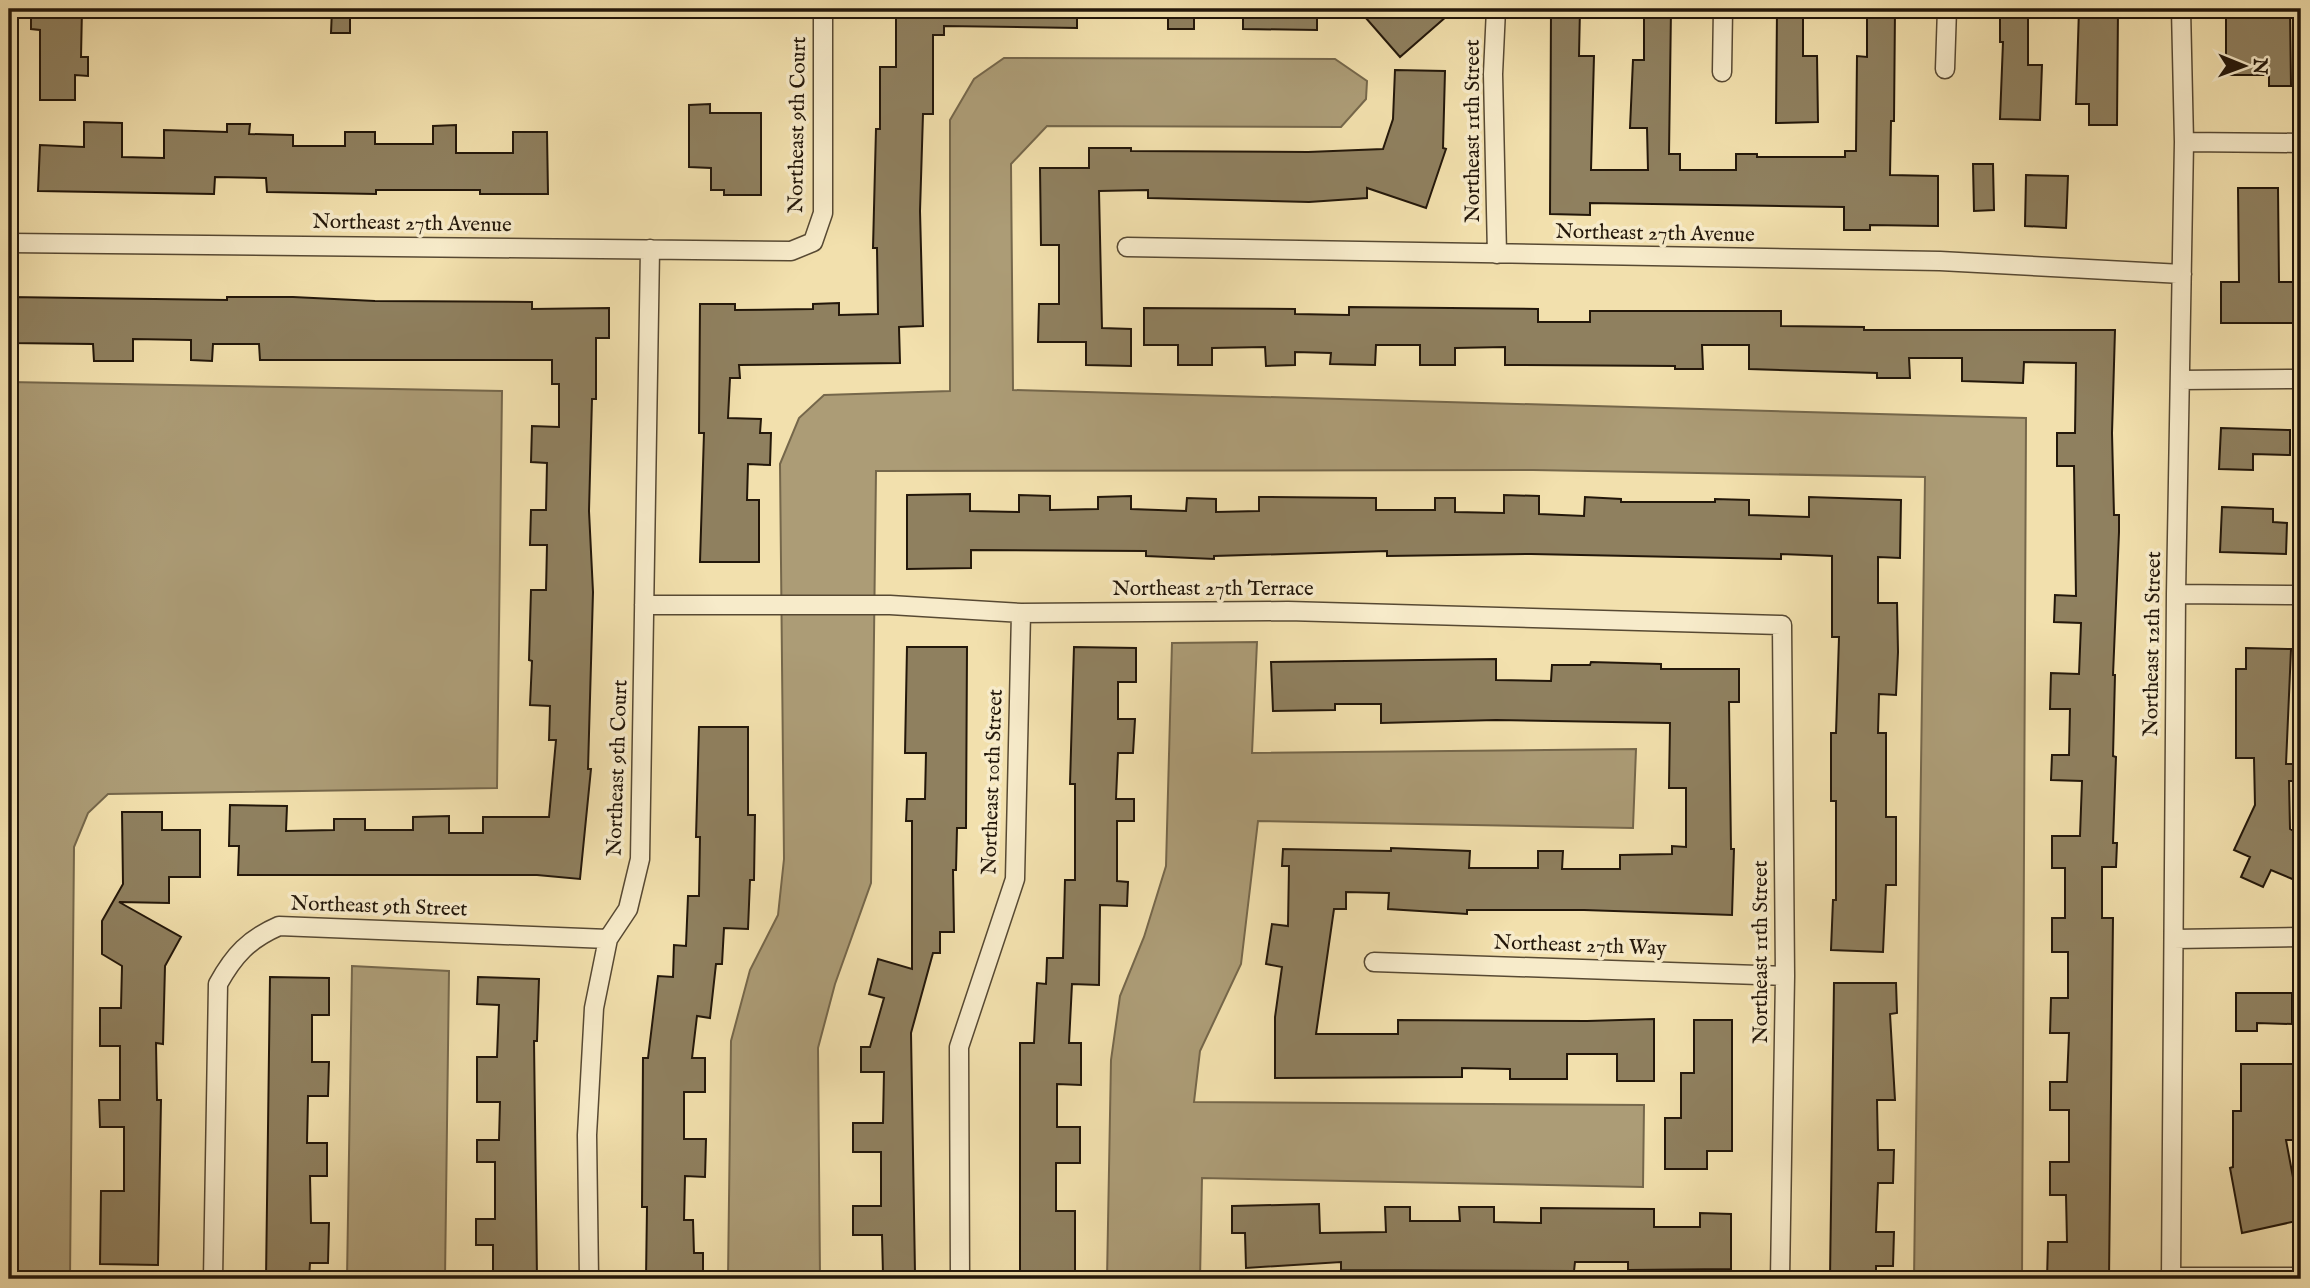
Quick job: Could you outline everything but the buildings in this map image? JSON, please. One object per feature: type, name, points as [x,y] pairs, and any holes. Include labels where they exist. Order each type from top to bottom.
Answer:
[{"type":"street","name":"Northeast 9th Court","points":[[813,242],[823,213],[823,9]]},
{"type":"street","name":"Northeast 11th Street","points":[[1496,9],[1493,74],[1497,254]]},
{"type":"street","points":[[1722,72],[1723,9]]},
{"type":"street","points":[[1945,69],[1947,9]]},
{"type":"street","name":"Northeast 12th Street","points":[[2171,1278],[2176,594],[2184,142],[2181,9]]},
{"type":"street","points":[[2184,142],[2301,143]]},
{"type":"street","name":"Northeast 27th Avenue","points":[[9,243],[791,251],[813,242]]},
{"type":"street","name":"Northeast 27th Avenue","points":[[1127,247],[1940,261],[2182,274]]},
{"type":"street","name":"Northeast 9th Court","points":[[589,1279],[588,1110],[594,1008],[608,939],[628,909],[640,859],[650,249]]},
{"type":"street","points":[[2180,380],[2301,379]]},
{"type":"street","points":[[2176,594],[2301,595]]},
{"type":"street","name":"Northeast 27th Terrace","points":[[644,605],[890,606],[1021,613],[1288,611],[1782,625]]},
{"type":"street","name":"Northeast 10th Street","points":[[960,1279],[959,1047],[1015,879],[1021,613]]},
{"type":"street","name":"Northeast 11th Street","points":[[1780,1279],[1785,976],[1782,625]]},
{"type":"street","name":"Northeast 9th Street","points":[[213,1279],[218,984],[234,956],[256,936],[279,926],[608,939]]},
{"type":"street","points":[[2174,939],[2301,937]]},
{"type":"street","name":"Northeast 27th Way","points":[[1374,962],[1785,976]]},
{"type":"street","points":[[2171,1278],[2301,1277]]},
{"type":"shaded area","points":[[1004,58],[1335,59],[1367,81],[1366,99],[1341,127],[1047,126],[1011,164],[1013,390],[2026,418],[2022,1279],[1914,1279],[1925,477],[1533,470],[876,471],[871,883],[835,984],[818,1048],[820,1279],[728,1279],[731,1041],[750,970],[778,915],[784,859],[780,464],[799,418],[824,395],[950,391],[950,120],[974,79]]},
{"type":"shaded area","points":[[9,382],[502,391],[497,788],[108,794],[88,813],[74,847],[70,1279],[9,1279]]},
{"type":"shaded area","points":[[1257,642],[1252,753],[1636,749],[1633,828],[1258,821],[1241,964],[1200,1051],[1194,1102],[1644,1105],[1643,1187],[1202,1178],[1200,1279],[1107,1279],[1111,1060],[1120,996],[1144,937],[1166,866],[1172,643]]},
{"type":"shaded area","points":[[352,966],[449,971],[445,1279],[347,1279]]}]
